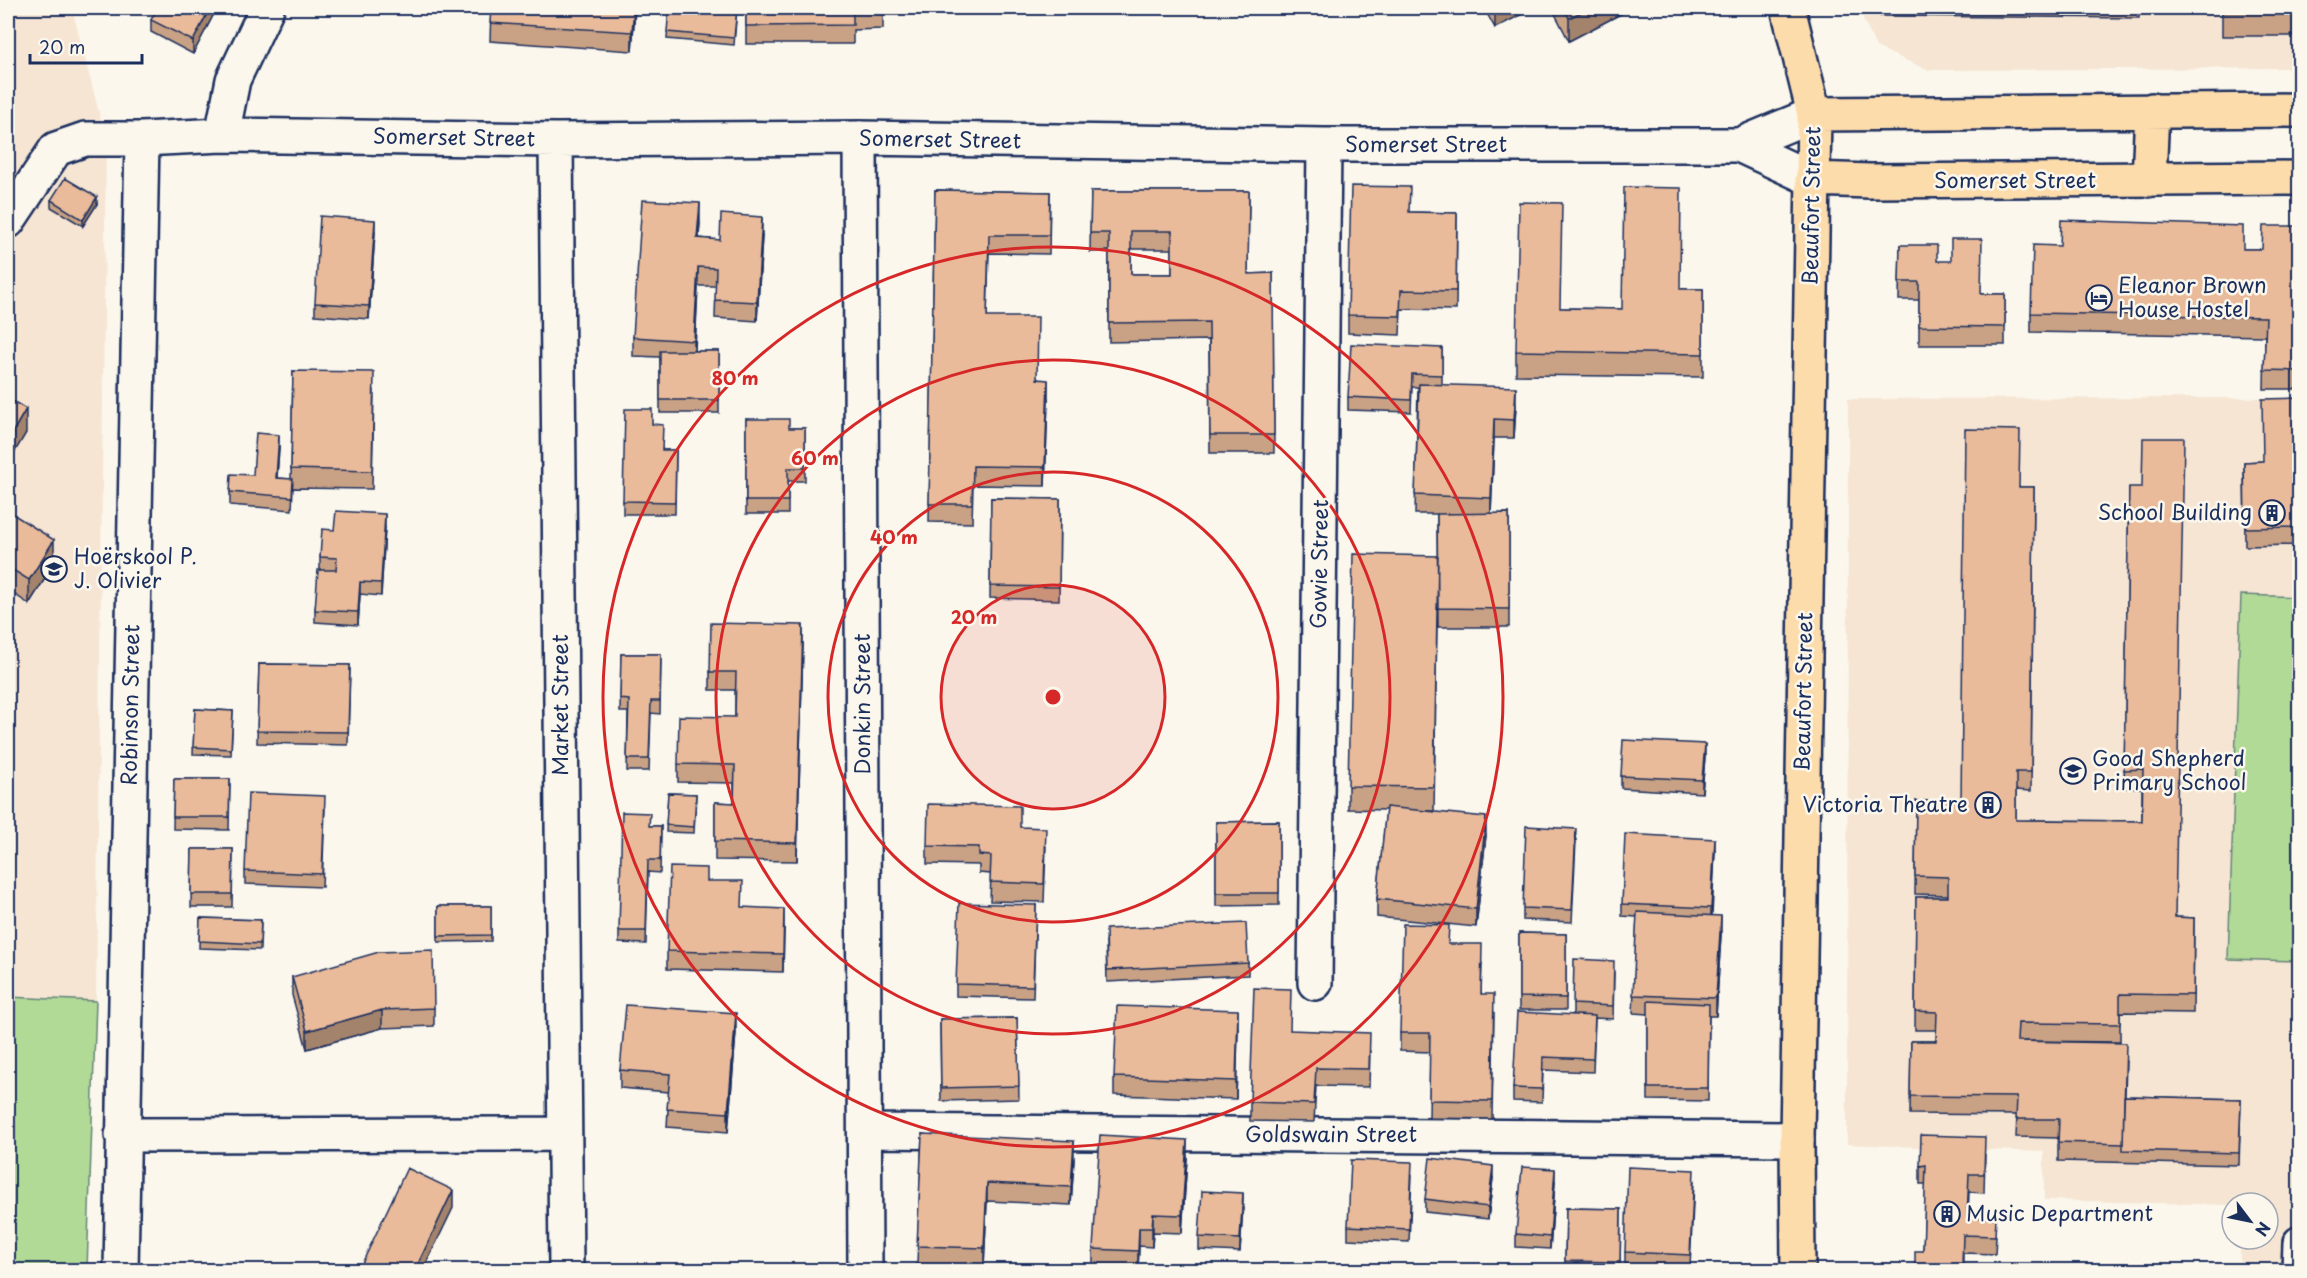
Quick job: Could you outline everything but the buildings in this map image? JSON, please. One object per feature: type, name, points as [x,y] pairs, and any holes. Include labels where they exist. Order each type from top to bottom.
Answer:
[{"type":"main road","name":"Beaufort Street","points":[[1788,8],[1814,114],[1797,1139],[1798,1270]]},
{"type":"main road","points":[[2150,180],[2152,110]]},
{"type":"main road","name":"Somerset Street","points":[[1814,114],[2300,110]]},
{"type":"main road","name":"Somerset Street","points":[[1812,179],[1870,181],[2300,178]]},
{"type":"street","points":[[222,135],[233,80],[267,8]]},
{"type":"street","name":"Somerset Street","points":[[8,221],[56,149],[85,139],[141,140],[222,135],[556,140],[860,138],[1324,145],[1739,145],[1814,114]]},
{"type":"street","name":"Donkin Street","points":[[860,138],[865,1270]]},
{"type":"street","name":"Robinson Street","points":[[121,1270],[141,140]]},
{"type":"street","name":"Market Street","points":[[556,140],[566,1270]]},
{"type":"street","name":"Gowie Street","points":[[1315,983],[1324,145]]},
{"type":"street","name":"Somerset Street","points":[[1739,145],[1812,179]]},
{"type":"street","name":"Goldswain Street","points":[[866,1131],[1797,1139]]},
{"type":"street","points":[[122,1135],[564,1134]]},
{"type":"street","points":[[2299,1270],[2300,1244]]},
{"type":"shaded area","name":"Hoërskool P. J. Olivier","points":[[8,8],[72,8],[106,140],[96,1001],[8,997]]},
{"type":"shaded area","points":[[1858,8],[2299,8],[2299,68],[1928,70],[1876,47]]},
{"type":"shaded area","name":"Good Shepherd Primary School","points":[[2299,398],[2299,1270],[2240,1270],[2240,1251],[2280,1251],[2280,1191],[2220,1191],[2220,1205],[2044,1200],[2044,1152],[1847,1144],[1848,399]]},
{"type":"green space","points":[[2241,595],[2299,597],[2299,961],[2228,959]]},
{"type":"green space","points":[[8,997],[96,1001],[87,1270],[8,1270]]},
{"type":"place","name":"Eleanor Brown House Hostel","points":[[2099,298]]},
{"type":"place","name":"School Building","points":[[2272,513]]},
{"type":"place","name":"Hoërskool P. J. Olivier","points":[[54,569]]},
{"type":"place","name":"Good Shepherd Primary School","points":[[2073,771]]},
{"type":"place","name":"Victoria Theatre","points":[[1988,805]]},
{"type":"place","name":"Music Department","points":[[1947,1214]]}]
